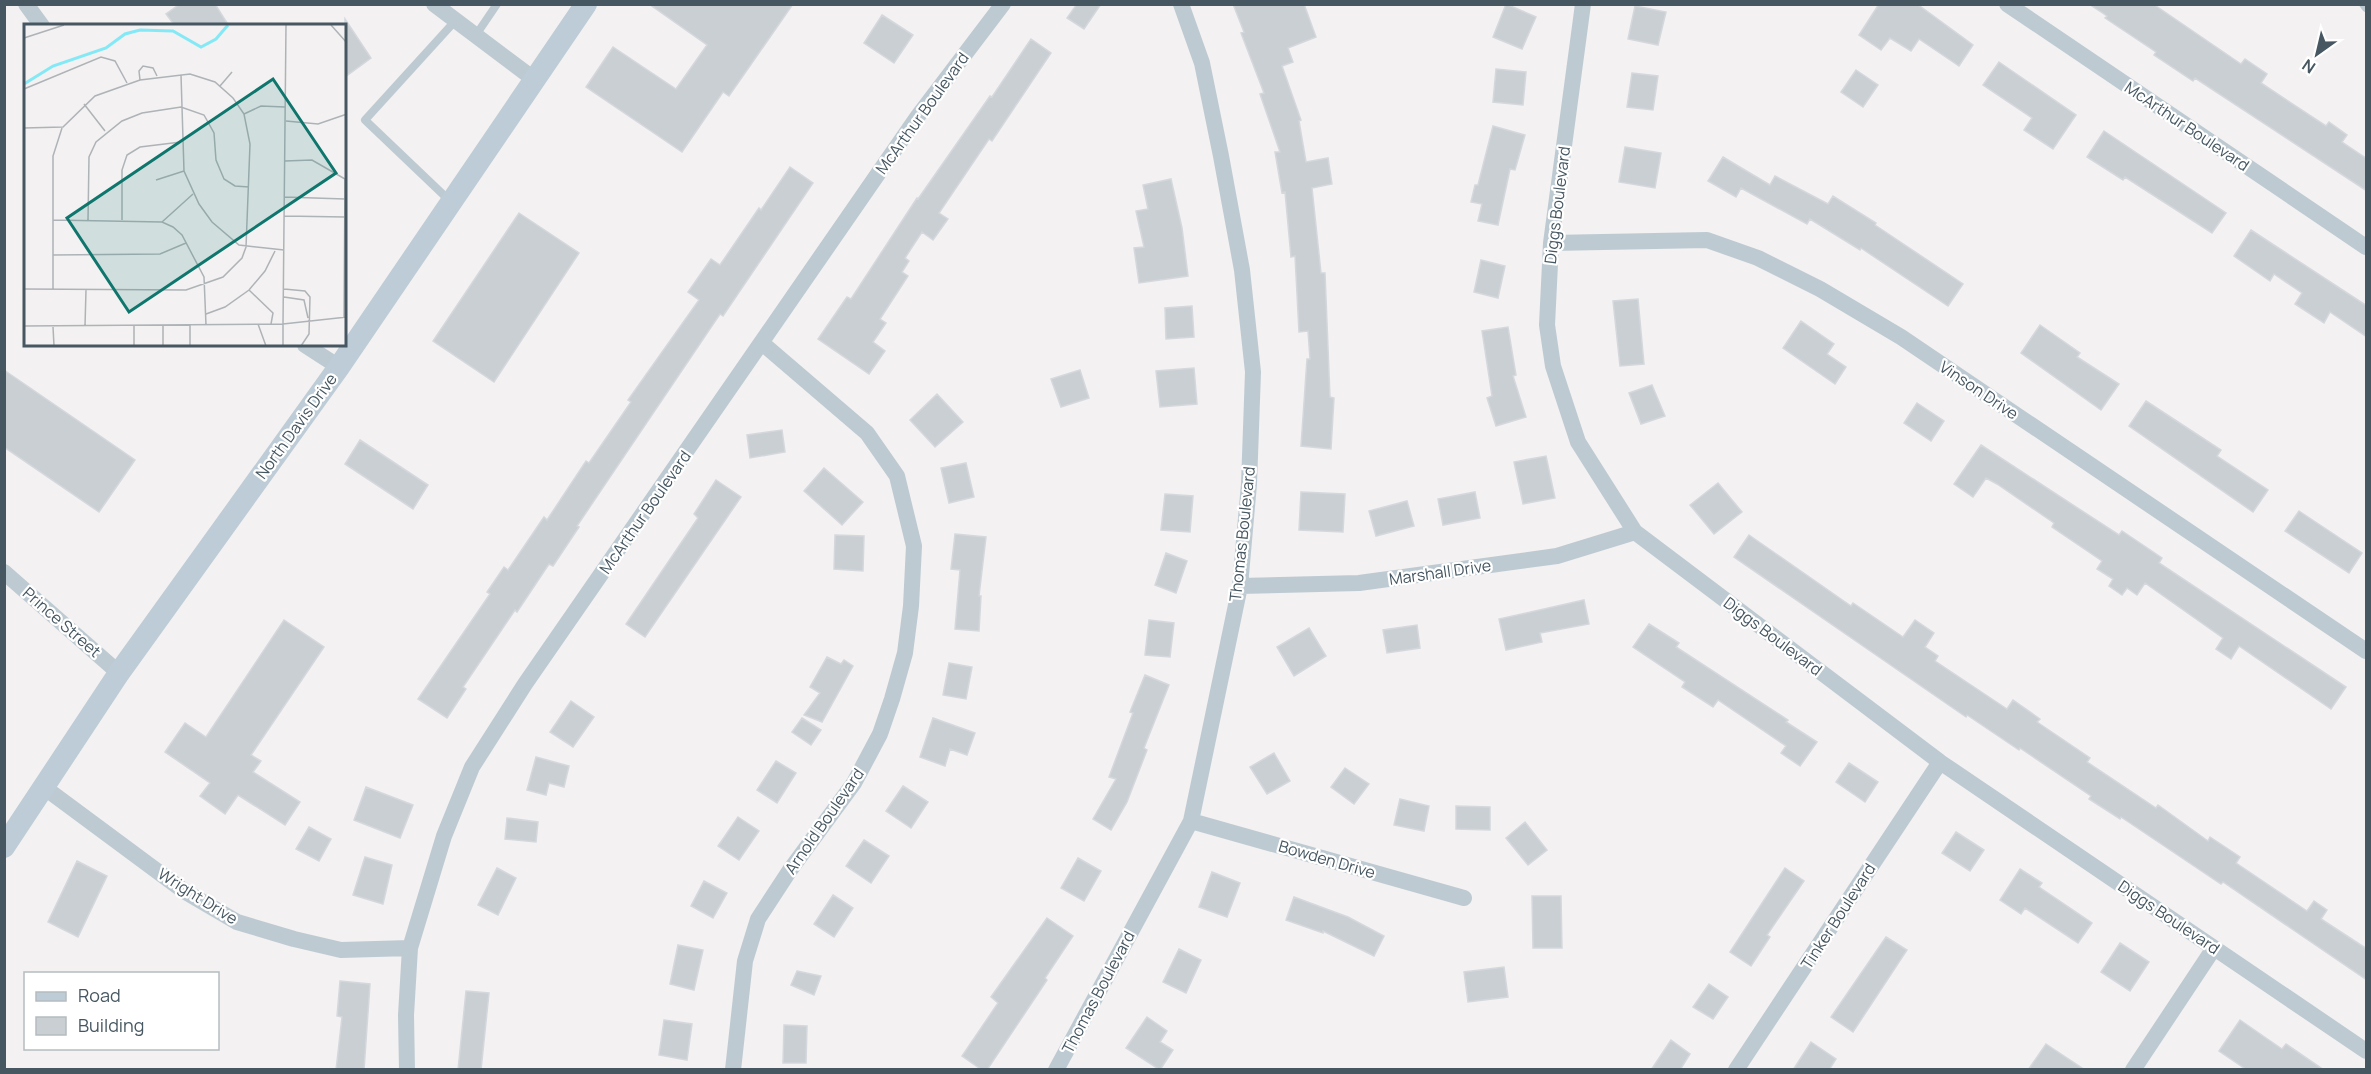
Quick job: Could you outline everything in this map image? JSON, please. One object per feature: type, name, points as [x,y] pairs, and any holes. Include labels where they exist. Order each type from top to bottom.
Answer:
[{"type":"main road","name":"North Davis Drive","points":[[4,847],[119,673],[339,367],[586,4]]},
{"type":"street","points":[[26,4],[41,24]]},
{"type":"street","points":[[434,4],[535,80]]},
{"type":"street","name":"McArthur Boulevard","points":[[407,1070],[406,1015],[410,948],[444,836],[472,767],[525,684],[918,116],[1003,4]]},
{"type":"street","name":"Thomas Boulevard","points":[[1058,1069],[1191,821],[1240,586],[1249,484],[1253,372],[1242,270],[1221,156],[1202,63],[1181,4]]},
{"type":"street","name":"Diggs Boulevard","points":[[1583,4],[1551,243],[1547,325],[1553,366],[1578,442],[1635,532],[1941,762],[2367,1051]]},
{"type":"street","name":"McArthur Boulevard","points":[[2007,4],[2367,247]]},
{"type":"street","name":"Vinson Drive","points":[[1551,243],[1707,240],[1758,258],[1820,288],[1901,337],[2367,651]]},
{"type":"street","name":"Arnold Boulevard","points":[[733,1070],[745,961],[758,919],[789,870],[855,783],[880,735],[905,653],[911,606],[914,546],[897,476],[867,433],[762,344]]},
{"type":"street","points":[[307,346],[339,367]]},
{"type":"street","name":"Marshall Drive","points":[[1240,586],[1359,583],[1545,558],[1635,532]]},
{"type":"street","name":"Prince Street","points":[[4,572],[119,673]]},
{"type":"street","name":"Tinker Boulevard","points":[[1736,1070],[1941,762]]},
{"type":"street","name":"Wright Drive","points":[[45,788],[184,891],[237,922],[341,950],[410,948]]},
{"type":"street","name":"Bowden Drive","points":[[1191,821],[1464,898]]},
{"type":"street","points":[[2133,1070],[2214,948]]},
{"type":"lane","points":[[476,35],[497,4]]},
{"type":"lane","points":[[2363,4],[2367,8]]},
{"type":"lane","points":[[452,202],[365,120],[456,20]]},
{"type":"building","points":[[180,4],[215,4],[228,24],[174,24],[166,14]]},
{"type":"building","points":[[649,4],[793,4],[729,96],[723,92],[682,152],[586,87],[613,47],[676,89],[707,45]]},
{"type":"building","points":[[1077,4],[1101,4],[1084,29],[1067,18]]},
{"type":"building","points":[[1233,4],[1304,4],[1316,37],[1288,48],[1293,62],[1282,66],[1301,120],[1299,121],[1306,162],[1328,158],[1332,184],[1312,188],[1321,273],[1325,273],[1330,397],[1334,398],[1331,449],[1301,446],[1307,359],[1310,359],[1308,331],[1299,332],[1295,256],[1291,257],[1285,192],[1282,193],[1275,152],[1280,152],[1260,94],[1264,93],[1241,33],[1244,32]]},
{"type":"building","points":[[1506,4],[1536,17],[1522,49],[1493,37]]},
{"type":"building","points":[[1879,4],[1917,4],[1973,45],[1959,66],[1919,39],[1911,51],[1890,38],[1881,50],[1859,35]]},
{"type":"building","points":[[2089,4],[2153,4],[2241,64],[2245,59],[2267,74],[2261,83],[2326,126],[2329,122],[2347,135],[2342,142],[2367,159],[2367,191],[2195,78],[2193,81],[2154,55],[2156,52],[2105,18],[2107,16]]},
{"type":"building","points":[[1635,6],[1666,12],[1658,45],[1628,39]]},
{"type":"building","points":[[882,15],[913,35],[894,63],[864,43]]},
{"type":"building","points":[[345,19],[371,58],[346,76],[346,24]]},
{"type":"building","points":[[1031,39],[1051,53],[992,141],[989,139],[939,213],[948,219],[933,240],[922,232],[905,258],[909,261],[902,272],[908,276],[880,319],[886,323],[873,342],[885,351],[869,374],[818,339],[847,297],[851,299],[917,198],[990,96],[992,97]]},
{"type":"building","points":[[1999,62],[2076,115],[2053,149],[2024,130],[2032,118],[1983,85]]},
{"type":"building","points":[[1496,69],[1526,72],[1523,105],[1493,102]]},
{"type":"building","points":[[1856,70],[1878,85],[1863,107],[1841,92]]},
{"type":"building","points":[[1632,73],[1658,76],[1653,110],[1627,107]]},
{"type":"building","points":[[1493,126],[1525,135],[1515,170],[1510,169],[1498,225],[1478,221],[1482,204],[1471,202],[1475,185],[1478,185]]},
{"type":"building","points":[[2104,131],[2226,213],[2212,233],[2125,177],[2123,180],[2087,157]]},
{"type":"building","points":[[1625,147],[1661,153],[1655,188],[1619,182]]},
{"type":"building","points":[[1723,157],[1770,185],[1775,176],[1828,204],[1833,196],[1963,284],[1948,306],[1861,248],[1860,250],[1810,219],[1807,224],[1741,188],[1736,197],[1708,181]]},
{"type":"building","points":[[790,167],[813,183],[723,316],[720,314],[577,526],[579,527],[553,566],[549,564],[517,612],[515,610],[463,687],[466,689],[447,718],[418,699],[490,594],[487,592],[504,567],[508,570],[544,517],[547,520],[586,461],[589,463],[631,402],[628,400],[699,300],[688,292],[711,259],[720,265]]},
{"type":"building","points":[[1171,179],[1182,228],[1188,276],[1139,283],[1134,248],[1144,247],[1136,211],[1148,209],[1143,185]]},
{"type":"building","points":[[519,213],[579,253],[494,382],[433,341]]},
{"type":"building","points":[[2251,230],[2367,306],[2367,337],[2330,312],[2324,323],[2295,304],[2302,293],[2274,274],[2270,281],[2234,256]]},
{"type":"building","points":[[1481,260],[1505,266],[1498,298],[1474,292]]},
{"type":"building","points":[[1638,299],[1644,364],[1620,366],[1613,301]]},
{"type":"building","points":[[1192,306],[1194,337],[1166,339],[1165,308]]},
{"type":"building","points":[[1801,321],[1834,344],[1827,354],[1846,367],[1835,384],[1783,348]]},
{"type":"building","points":[[2040,325],[2080,353],[2077,357],[2119,384],[2101,410],[2021,353]]},
{"type":"building","points":[[1508,327],[1516,375],[1513,376],[1526,417],[1496,426],[1487,398],[1492,396],[1482,331]]},
{"type":"building","points":[[1194,368],[1197,404],[1160,407],[1156,371]]},
{"type":"building","points":[[4,370],[135,460],[99,512],[4,447]]},
{"type":"building","points":[[1080,370],[1089,398],[1061,407],[1051,379]]},
{"type":"building","points":[[1652,385],[1665,416],[1641,424],[1629,393]]},
{"type":"building","points":[[937,394],[963,422],[935,447],[910,420]]},
{"type":"building","points":[[2146,401],[2221,450],[2217,456],[2268,490],[2253,512],[2129,426]]},
{"type":"building","points":[[1917,403],[1944,421],[1931,441],[1904,423]]},
{"type":"building","points":[[782,430],[785,452],[750,458],[747,435]]},
{"type":"building","points":[[360,440],[428,485],[413,509],[345,464]]},
{"type":"building","points":[[1981,445],[2119,535],[2122,531],[2162,558],[2159,563],[2346,687],[2331,709],[2239,646],[2231,659],[2216,649],[2223,638],[2145,583],[2137,595],[2127,588],[2122,595],[2109,586],[2113,579],[2097,569],[2102,561],[2052,527],[2054,523],[1997,484],[1986,478],[1973,497],[1954,484]]},
{"type":"building","points":[[1546,456],[1555,498],[1523,504],[1514,462]]},
{"type":"building","points":[[966,463],[974,497],[949,503],[941,468]]},
{"type":"building","points":[[824,468],[863,502],[842,525],[804,491]]},
{"type":"building","points":[[716,480],[741,497],[645,637],[626,624],[698,518],[694,514]]},
{"type":"building","points":[[1718,483],[1742,512],[1714,534],[1690,505]]},
{"type":"building","points":[[1301,492],[1345,494],[1343,532],[1299,530]]},
{"type":"building","points":[[1475,492],[1480,518],[1443,525],[1438,499]]},
{"type":"building","points":[[1165,494],[1193,496],[1190,532],[1161,530]]},
{"type":"building","points":[[1407,501],[1414,526],[1376,536],[1369,511]]},
{"type":"building","points":[[2299,511],[2362,553],[2349,573],[2285,531]]},
{"type":"building","points":[[955,534],[986,537],[979,596],[981,596],[979,631],[955,629],[960,570],[951,569]]},
{"type":"building","points":[[835,535],[864,536],[863,571],[834,569]]},
{"type":"building","points":[[1749,535],[1851,606],[1853,603],[1903,637],[1915,620],[1934,633],[1925,647],[1938,656],[1935,661],[2007,709],[2013,700],[2040,719],[2037,722],[2090,758],[2087,762],[2156,808],[2158,805],[2208,841],[2210,837],[2240,857],[2236,863],[2307,911],[2314,901],[2327,910],[2321,919],[2367,949],[2367,980],[2223,882],[2221,884],[2121,817],[2120,819],[2089,799],[2091,796],[2020,748],[2019,750],[1967,715],[1966,717],[1734,557]]},
{"type":"building","points":[[1166,553],[1187,561],[1176,593],[1155,585]]},
{"type":"building","points":[[1584,600],[1589,624],[1540,633],[1542,642],[1506,650],[1499,619]]},
{"type":"building","points":[[284,620],[324,647],[251,755],[261,761],[253,772],[300,802],[285,825],[238,795],[225,814],[200,796],[210,783],[165,752],[185,723],[206,737]]},
{"type":"building","points":[[1149,620],[1174,623],[1170,657],[1145,655]]},
{"type":"building","points":[[1649,624],[1679,643],[1676,647],[1788,720],[1786,722],[1817,742],[1800,766],[1781,753],[1786,746],[1718,700],[1713,707],[1682,687],[1685,682],[1633,647]]},
{"type":"building","points":[[1417,625],[1420,648],[1387,653],[1383,630]]},
{"type":"building","points":[[1309,628],[1326,656],[1294,676],[1277,647]]},
{"type":"building","points":[[827,657],[841,664],[844,660],[853,666],[822,722],[804,715],[820,693],[810,687]]},
{"type":"building","points":[[949,663],[972,667],[966,699],[943,695]]},
{"type":"building","points":[[1145,675],[1169,685],[1144,748],[1147,750],[1127,802],[1111,830],[1093,819],[1116,779],[1109,777],[1133,713],[1130,712]]},
{"type":"building","points":[[571,701],[594,717],[573,747],[550,732]]},
{"type":"building","points":[[802,718],[821,730],[811,745],[792,732]]},
{"type":"building","points":[[933,718],[975,733],[967,755],[950,749],[945,766],[920,757]]},
{"type":"building","points":[[1274,753],[1290,781],[1267,794],[1250,767]]},
{"type":"building","points":[[536,757],[569,766],[564,787],[549,783],[546,795],[527,790]]},
{"type":"building","points":[[776,761],[796,773],[777,803],[757,790]]},
{"type":"building","points":[[1849,763],[1878,782],[1865,802],[1836,782]]},
{"type":"building","points":[[1345,768],[1369,784],[1354,804],[1331,787]]},
{"type":"building","points":[[903,786],[928,802],[911,828],[886,811]]},
{"type":"building","points":[[366,787],[413,805],[400,838],[354,820]]},
{"type":"building","points":[[1400,799],[1429,806],[1424,831],[1394,825]]},
{"type":"building","points":[[1456,806],[1490,807],[1490,830],[1456,829]]},
{"type":"building","points":[[738,817],[759,831],[739,860],[718,846]]},
{"type":"building","points":[[507,818],[538,822],[536,842],[505,839]]},
{"type":"building","points":[[1525,822],[1547,850],[1528,865],[1506,838]]},
{"type":"building","points":[[309,827],[331,839],[319,861],[296,849]]},
{"type":"building","points":[[1956,832],[1984,850],[1970,871],[1942,853]]},
{"type":"building","points":[[864,840],[889,856],[871,883],[846,866]]},
{"type":"building","points":[[365,857],[392,865],[383,904],[353,895]]},
{"type":"building","points":[[1078,858],[1101,871],[1084,901],[1061,888]]},
{"type":"building","points":[[77,861],[107,876],[78,937],[48,922]]},
{"type":"building","points":[[497,868],[516,878],[498,915],[478,905]]},
{"type":"building","points":[[1785,868],[1804,881],[1767,935],[1770,937],[1751,966],[1730,952]]},
{"type":"building","points":[[2020,869],[2042,883],[2039,887],[2092,923],[2078,943],[2025,908],[2021,914],[2000,900]]},
{"type":"building","points":[[1212,872],[1240,883],[1227,917],[1199,907]]},
{"type":"building","points":[[704,881],[727,893],[713,918],[691,906]]},
{"type":"building","points":[[833,895],[853,908],[834,937],[814,924]]},
{"type":"building","points":[[1532,896],[1561,896],[1562,948],[1533,948]]},
{"type":"building","points":[[1294,897],[1348,917],[1384,936],[1374,956],[1323,931],[1323,933],[1286,920]]},
{"type":"building","points":[[1047,918],[1073,936],[1045,978],[1047,980],[987,1070],[982,1070],[962,1056],[998,1003],[991,997]]},
{"type":"building","points":[[1886,937],[1907,950],[1853,1032],[1831,1017]]},
{"type":"building","points":[[2120,943],[2149,962],[2130,991],[2101,972]]},
{"type":"building","points":[[678,945],[703,950],[694,990],[670,984]]},
{"type":"building","points":[[1179,949],[1201,960],[1186,993],[1163,982]]},
{"type":"building","points":[[1504,967],[1508,997],[1468,1002],[1464,972]]},
{"type":"building","points":[[797,971],[821,976],[814,995],[791,985]]},
{"type":"building","points":[[340,981],[370,984],[364,1070],[336,1070],[342,1017],[337,1016]]},
{"type":"building","points":[[1709,984],[1728,997],[1713,1019],[1693,1007]]},
{"type":"building","points":[[466,991],[489,993],[481,1070],[458,1070]]},
{"type":"building","points":[[1147,1017],[1167,1031],[1160,1042],[1173,1050],[1160,1070],[1126,1048]]},
{"type":"building","points":[[664,1020],[692,1024],[687,1060],[659,1055]]},
{"type":"building","points":[[2240,1020],[2282,1049],[2286,1044],[2324,1070],[2247,1070],[2219,1051]]},
{"type":"building","points":[[784,1025],[807,1026],[806,1063],[783,1063]]},
{"type":"building","points":[[1671,1040],[1690,1054],[1680,1070],[1651,1070]]},
{"type":"building","points":[[1811,1042],[1836,1059],[1829,1070],[1793,1070]]},
{"type":"building","points":[[2046,1044],[2085,1070],[2028,1070]]}]
